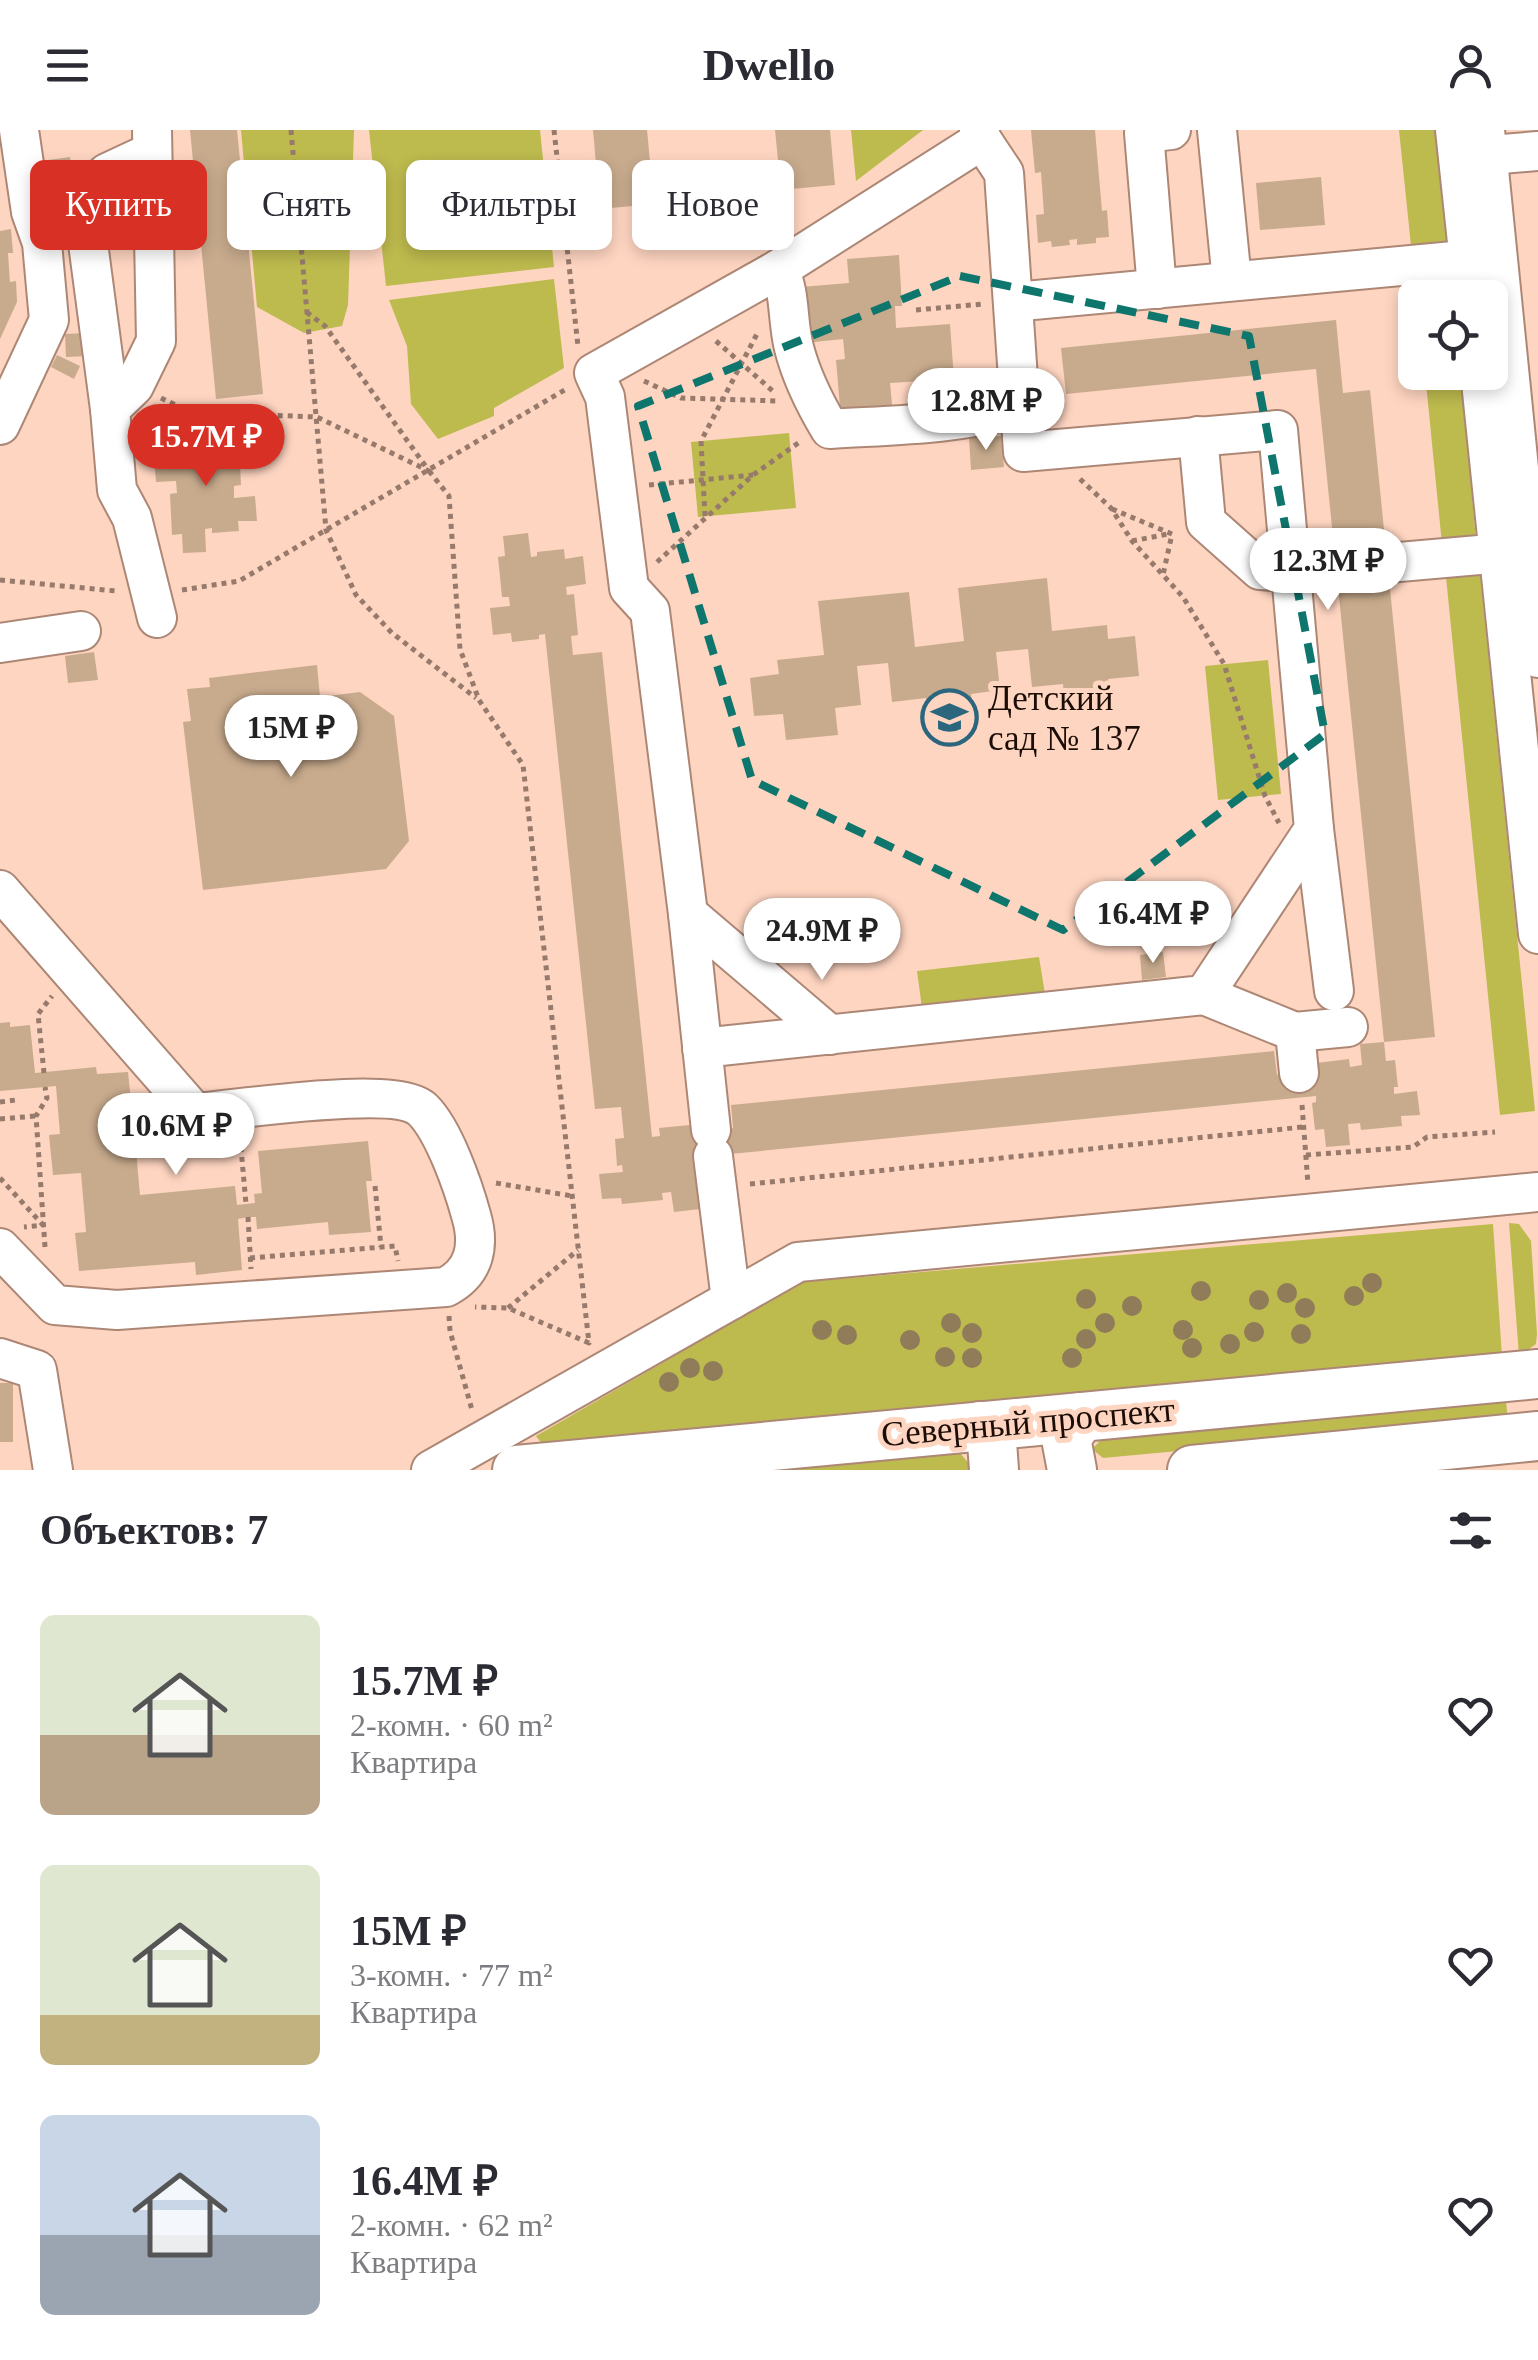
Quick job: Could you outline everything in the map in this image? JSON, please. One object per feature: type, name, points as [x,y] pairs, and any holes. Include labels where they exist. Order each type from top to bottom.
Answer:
[{"type":"main road","name":"Северный проспект","points":[[518,1470],[987,1448],[1081,1417],[1538,1374]]},
{"type":"main road","points":[[1072,1470],[1066,1438],[1081,1417]]},
{"type":"main road","name":"Северный проспект","points":[[1192,1470],[1538,1436]]},
{"type":"street","points":[[0,425],[49,320],[24,224],[19,130]]},
{"type":"street","points":[[1157,289],[1144,133],[1172,130]]},
{"type":"street","points":[[1217,130],[1232,281]]},
{"type":"street","points":[[731,1300],[650,611],[629,588],[605,398],[586,367],[690,318],[779,268],[981,135],[1004,173],[1024,452],[1278,430],[1305,843],[1334,992]]},
{"type":"street","points":[[125,160],[152,141]]},
{"type":"street","points":[[122,397],[156,341],[152,141]]},
{"type":"street","points":[[1538,151],[1471,143],[1513,552],[1538,934]]},
{"type":"street","points":[[92,250],[122,397],[117,490],[132,518],[155,606]]},
{"type":"street","points":[[1013,302],[1483,258]]},
{"type":"street","points":[[1478,280],[1483,258]]},
{"type":"street","points":[[779,268],[785,281],[794,347],[830,429],[948,422],[1018,407]]},
{"type":"street","points":[[1483,390],[1513,552],[1538,658]]},
{"type":"street","points":[[1198,436],[1189,528],[1260,570],[1336,568]]},
{"type":"street","points":[[1388,564],[1513,552]]},
{"type":"street","points":[[0,644],[81,632]]},
{"type":"street","points":[[1204,995],[1305,843]]},
{"type":"street","points":[[0,890],[195,1113],[368,1097],[398,1100],[421,1108],[434,1126],[460,1182],[476,1247],[469,1269],[446,1287],[117,1310],[55,1305],[0,1248]]},
{"type":"street","points":[[688,914],[830,1035]]},
{"type":"street","points":[[702,1048],[1204,995],[1296,1032],[1348,1027]]},
{"type":"street","points":[[1296,1032],[1300,1085]]},
{"type":"street","points":[[432,1470],[798,1262],[1538,1192]]},
{"type":"street","points":[[0,1358],[37,1370],[52,1470]]},
{"type":"path","points":[[291,130],[326,530],[356,595],[392,633],[478,700]]},
{"type":"path","points":[[554,130],[586,367],[648,382],[681,398],[785,402],[690,318]]},
{"type":"path","points":[[916,310],[1013,302]]},
{"type":"path","points":[[305,310],[325,326],[448,496],[460,649],[478,700],[523,765],[589,1343]]},
{"type":"path","points":[[705,516],[701,441],[758,330]]},
{"type":"path","points":[[122,397],[190,412],[317,417],[429,470]]},
{"type":"path","points":[[0,580],[155,606],[240,581],[533,407]]},
{"type":"path","points":[[629,588],[753,475],[790,446],[830,429]]},
{"type":"path","points":[[1048,450],[1110,508],[1132,541],[1183,598],[1224,664],[1265,796],[1305,843]]},
{"type":"path","points":[[616,488],[753,475]]},
{"type":"path","points":[[1110,508],[1189,528]]},
{"type":"path","points":[[1132,541],[1189,528]]},
{"type":"path","points":[[1163,575],[1189,528]]},
{"type":"path","points":[[44,1072],[38,1014],[60,986]]},
{"type":"path","points":[[1300,1085],[1308,1190]]},
{"type":"path","points":[[45,1087],[46,1098],[36,1116],[46,1262]]},
{"type":"path","points":[[0,1102],[16,1100]]},
{"type":"path","points":[[238,1110],[246,1204]]},
{"type":"path","points":[[0,1119],[36,1116]]},
{"type":"path","points":[[714,1158],[1304,1127]]},
{"type":"path","points":[[1306,1155],[1414,1147],[1427,1137],[1495,1132]]},
{"type":"path","points":[[460,1182],[524,1186],[572,1196]]},
{"type":"path","points":[[375,1186],[381,1247]]},
{"type":"path","points":[[248,1218],[251,1272]]},
{"type":"path","points":[[250,1258],[396,1246],[398,1262]]},
{"type":"path","points":[[508,1308],[578,1250]]},
{"type":"path","points":[[449,1308],[450,1331],[472,1410]]},
{"type":"highlighted area","points":[[960,276],[1249,336],[1325,734],[1063,930],[752,780],[638,406]]},
{"type":"shaded area","points":[[241,130],[354,130],[353,160],[244,160]]},
{"type":"shaded area","points":[[369,130],[540,130],[543,160],[406,160],[406,250],[552,250],[554,267],[386,286],[382,250],[386,250],[386,160],[372,160]]},
{"type":"shaded area","points":[[851,130],[923,130],[856,181]]},
{"type":"shaded area","points":[[1399,130],[1436,130],[1448,245],[1412,255]]},
{"type":"shaded area","points":[[252,250],[350,250],[348,305],[342,326],[304,333],[257,307]]},
{"type":"shaded area","points":[[554,279],[564,368],[494,408],[494,416],[438,439],[411,404],[407,346],[389,300]]},
{"type":"shaded area","points":[[1427,390],[1463,390],[1476,540],[1442,544]]},
{"type":"shaded area","points":[[789,433],[796,508],[698,517],[691,442]]},
{"type":"shaded area","points":[[1479,563],[1535,1111],[1500,1115],[1445,567]]},
{"type":"shaded area","points":[[1268,660],[1281,794],[1218,800],[1205,666]]},
{"type":"shaded area","points":[[1039,957],[1045,994],[922,1008],[917,971]]},
{"type":"shaded area","points":[[1509,1223],[1519,1224],[1531,1241],[1536,1344],[1519,1356]]},
{"type":"shaded area","points":[[1493,1224],[1502,1356],[542,1444],[536,1436],[802,1282]]},
{"type":"shaded area","points":[[1506,1401],[1508,1420],[1103,1458],[1092,1449],[1101,1440]]},
{"type":"shaded area","points":[[959,1452],[972,1467],[970,1470],[776,1470]]},
{"type":"building","points":[[190,130],[237,130],[240,160],[227,160],[227,250],[249,250],[263,394],[216,399],[202,250],[207,250],[207,160],[193,160]]},
{"type":"building","points":[[593,130],[647,130],[650,160],[632,160],[632,206],[612,208],[612,160],[596,160]]},
{"type":"building","points":[[775,130],[830,130],[835,185],[794,189],[794,160],[778,160]]},
{"type":"building","points":[[1031,130],[1095,130],[1102,211],[1107,210],[1109,237],[1077,245],[1077,239],[1069,240],[1070,245],[1052,247],[1051,241],[1038,243],[1036,215],[1044,214],[1041,172],[1035,173]]},
{"type":"building","points":[[1321,177],[1325,225],[1260,230],[1256,183]]},
{"type":"building","points":[[11,229],[10,282],[16,281],[17,302],[0,339],[0,231]]},
{"type":"building","points":[[899,255],[902,306],[895,306],[896,328],[950,324],[954,379],[890,383],[893,415],[841,419],[836,360],[845,359],[843,339],[805,343],[801,287],[849,283],[847,259]]},
{"type":"building","points":[[1336,320],[1343,393],[1370,390],[1435,1037],[1384,1042],[1316,369],[1066,394],[1061,348]]},
{"type":"building","points":[[86,333],[87,356],[66,357],[65,334]]},
{"type":"building","points":[[57,355],[80,366],[74,379],[51,367]]},
{"type":"building","points":[[229,426],[230,445],[239,444],[241,485],[234,486],[234,498],[255,496],[257,521],[238,521],[239,531],[212,533],[212,528],[205,529],[206,552],[183,553],[182,534],[172,535],[170,494],[177,493],[176,481],[156,482],[154,459],[173,457],[172,448],[200,446],[200,451],[206,450],[205,427]]},
{"type":"building","points":[[1001,436],[1004,467],[971,470],[969,438]]},
{"type":"building","points":[[528,533],[531,557],[537,556],[537,552],[564,549],[565,559],[583,556],[586,584],[566,587],[567,595],[574,594],[578,635],[571,636],[573,655],[602,652],[652,1137],[660,1136],[659,1128],[700,1124],[701,1131],[733,1128],[731,1105],[1274,1051],[1277,1075],[1309,1072],[1308,1064],[1349,1059],[1350,1067],[1362,1065],[1360,1044],[1384,1042],[1386,1061],[1395,1060],[1398,1087],[1394,1087],[1394,1094],[1417,1091],[1420,1115],[1401,1116],[1402,1126],[1361,1130],[1360,1123],[1348,1124],[1350,1145],[1326,1147],[1324,1129],[1315,1130],[1312,1103],[1316,1096],[700,1157],[708,1190],[698,1191],[700,1209],[674,1212],[671,1192],[662,1193],[663,1200],[622,1204],[621,1198],[602,1199],[599,1174],[623,1172],[622,1165],[617,1166],[615,1139],[624,1138],[621,1107],[595,1109],[545,634],[539,635],[539,639],[512,642],[511,633],[493,635],[490,608],[510,606],[509,597],[502,597],[498,557],[505,556],[503,536]]},
{"type":"building","points":[[1047,578],[1052,631],[1107,625],[1108,639],[1135,636],[1139,676],[1108,679],[1111,704],[1065,709],[1063,684],[1032,687],[1028,649],[996,652],[1000,690],[971,694],[974,719],[929,724],[926,698],[892,702],[888,663],[857,666],[861,705],[835,708],[838,735],[786,740],[783,714],[754,716],[750,678],[779,674],[777,660],[824,655],[818,601],[909,592],[915,647],[964,641],[958,588]]},
{"type":"building","points":[[94,652],[98,680],[68,683],[65,656]]},
{"type":"building","points":[[317,665],[320,697],[360,692],[394,716],[409,841],[386,869],[203,890],[183,722],[191,721],[187,689],[210,687],[209,678]]},
{"type":"building","points":[[1163,952],[1166,977],[1142,980],[1140,955]]},
{"type":"building","points":[[10,1022],[10,1027],[30,1025],[35,1073],[96,1067],[97,1074],[128,1072],[132,1111],[138,1110],[142,1150],[136,1150],[140,1195],[235,1186],[237,1205],[255,1203],[254,1194],[262,1193],[258,1151],[368,1141],[372,1181],[366,1181],[371,1232],[329,1235],[328,1222],[257,1229],[256,1217],[248,1217],[238,1219],[242,1270],[196,1275],[195,1262],[79,1271],[75,1233],[86,1232],[81,1173],[53,1175],[49,1135],[60,1134],[56,1086],[0,1091],[0,1023]]},
{"type":"building","points":[[0,1383],[13,1383],[13,1442],[0,1442]]},
{"type":"tunnel","points":[[1336,568],[1388,563]]},
{"type":"place","name":"Детский сад № 137","points":[[949,718]]}]
